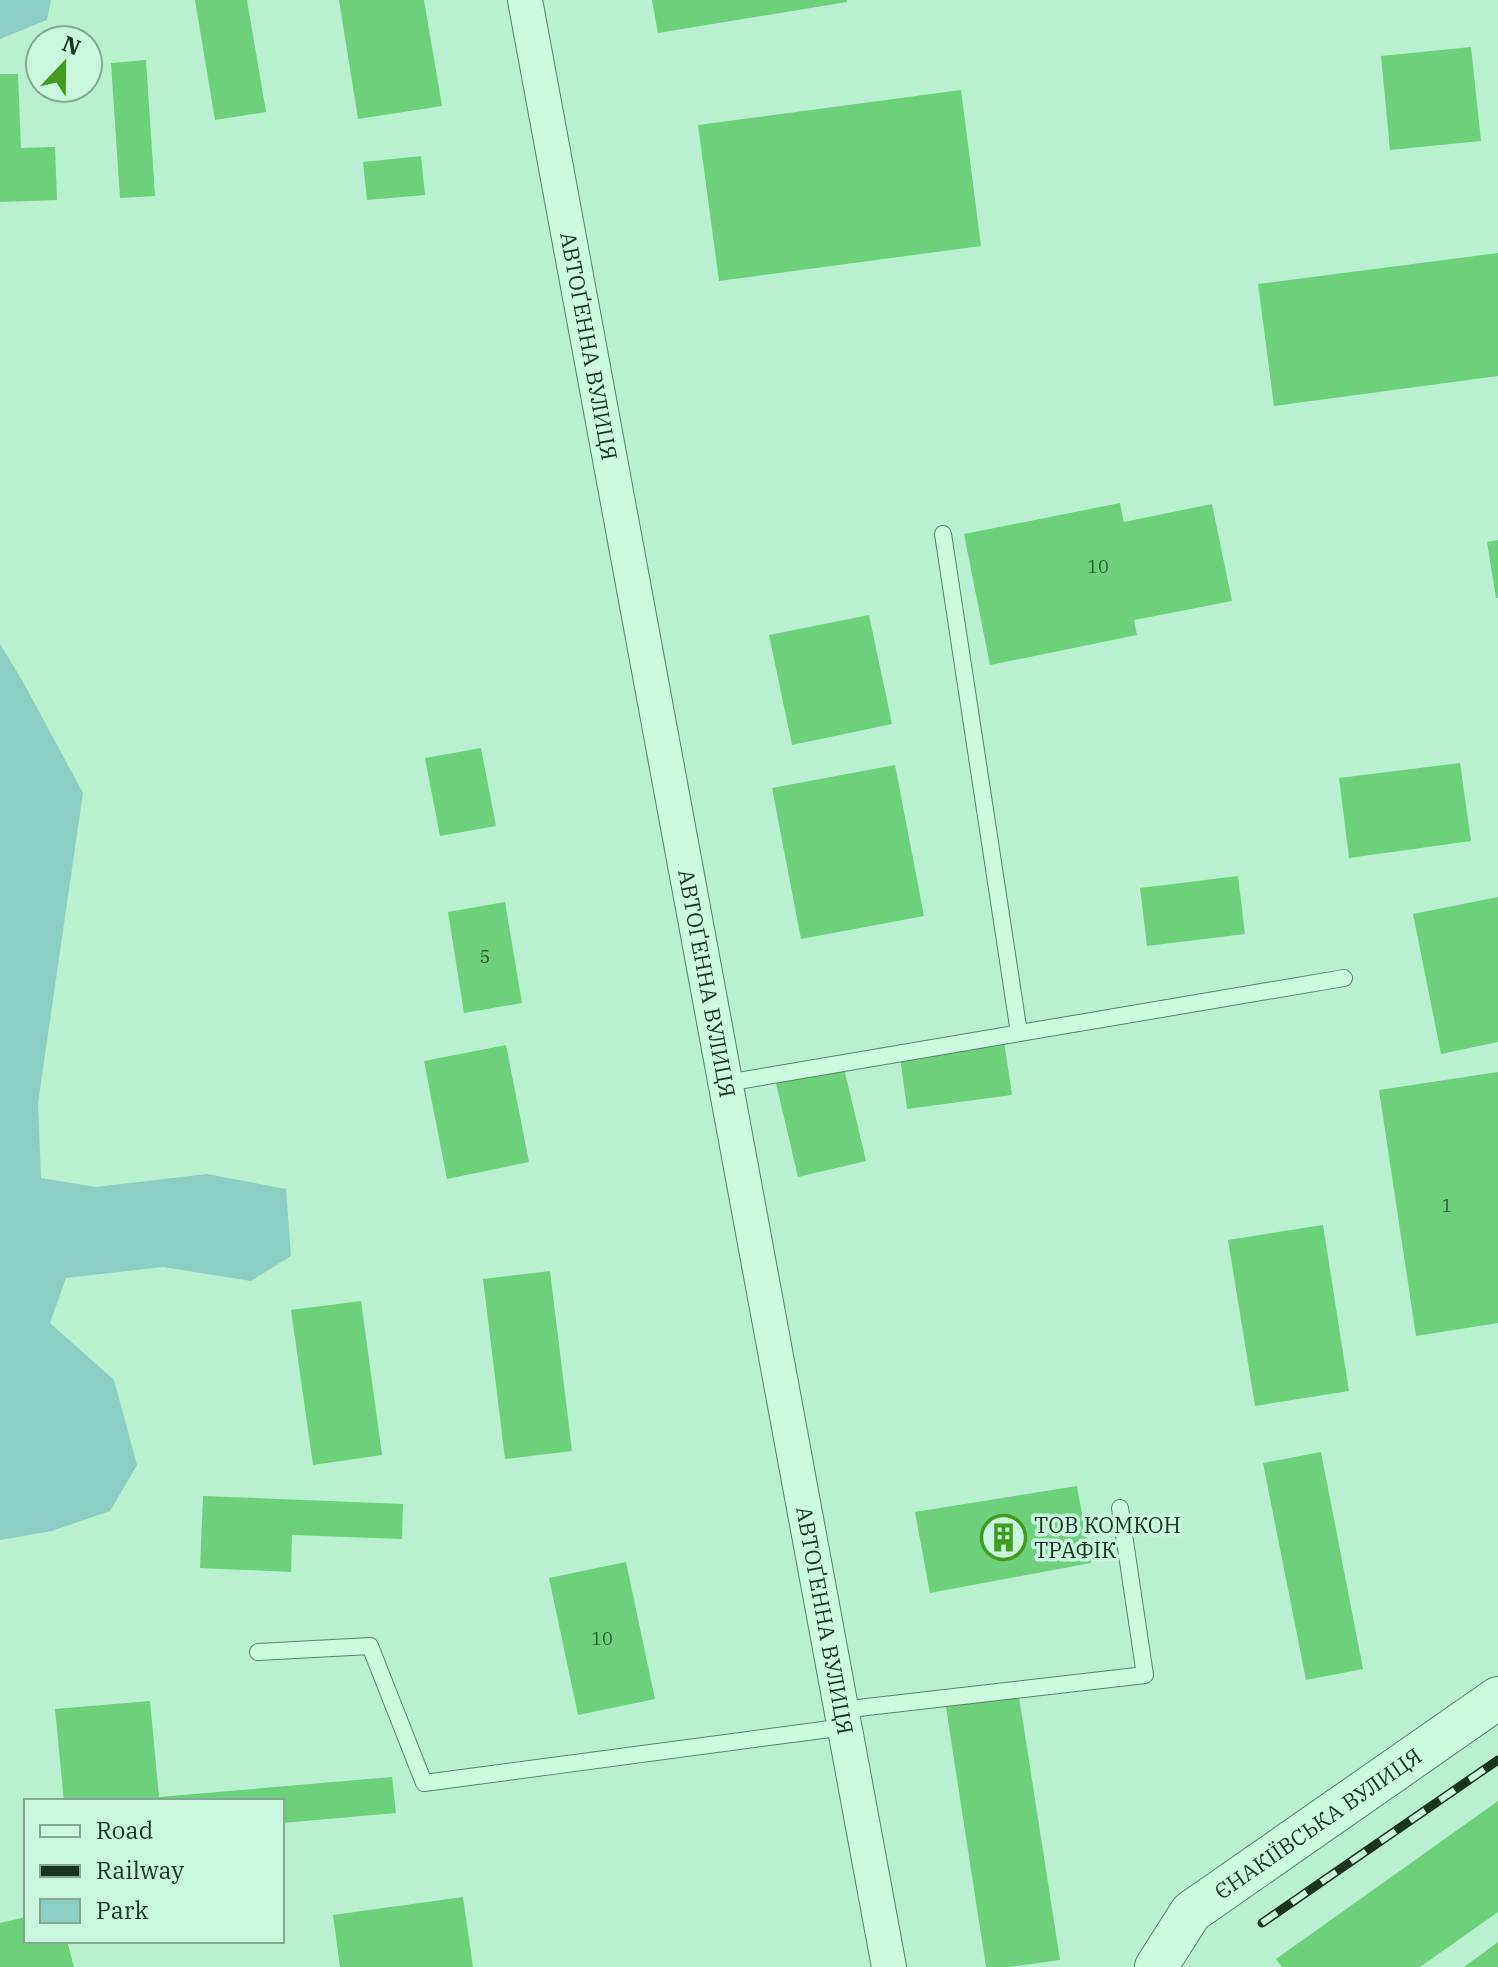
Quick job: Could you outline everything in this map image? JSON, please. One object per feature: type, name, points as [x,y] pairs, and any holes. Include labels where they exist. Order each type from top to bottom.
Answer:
[{"type":"street","name":"АВТОҐЕННА ВУЛИЦЯ","points":[[525,0],[889,1967]]},
{"type":"street","name":"ЄНАКІЇВСЬКА ВУЛИЦЯ","points":[[1156,1967],[1191,1912],[1498,1698]]},
{"type":"lane","points":[[943,534],[1019,1033]]},
{"type":"lane","points":[[726,1083],[1344,978]]},
{"type":"lane","points":[[258,1652],[370,1646],[424,1783],[1145,1675],[1120,1508]]},
{"type":"green space","points":[[0,0],[51,0],[47,20],[24,24],[24,29],[0,39]]},
{"type":"green space","points":[[0,644],[83,793],[38,1103],[41,1178],[96,1187],[207,1174],[286,1189],[291,1256],[251,1281],[163,1267],[66,1278],[50,1323],[114,1380],[137,1465],[110,1511],[52,1531],[0,1540]]},
{"type":"building","points":[[195,0],[247,0],[266,112],[215,120]]},
{"type":"building","points":[[339,0],[424,0],[442,106],[358,119]]},
{"type":"building","points":[[652,0],[847,0],[847,2],[658,33]]},
{"type":"building","points":[[1471,47],[1481,141],[1390,150],[1381,56]]},
{"type":"building","points":[[146,60],[155,196],[120,198],[111,63]]},
{"type":"building","points":[[0,74],[18,74],[21,148],[55,147],[57,200],[0,202]]},
{"type":"building","points":[[961,90],[981,246],[719,281],[698,125]]},
{"type":"building","points":[[421,156],[425,195],[367,200],[363,162]]},
{"type":"building","points":[[1498,253],[1498,376],[1274,406],[1258,284]]},
{"type":"building","points":[[1120,503],[1124,522],[1212,504],[1232,601],[1134,620],[1137,635],[990,665],[964,534]]},
{"type":"building","points":[[1498,540],[1498,598],[1496,598],[1487,542]]},
{"type":"building","points":[[869,615],[892,724],[792,745],[769,635]]},
{"type":"building","points":[[481,748],[496,826],[440,836],[425,758]]},
{"type":"building","points":[[1460,763],[1471,841],[1349,858],[1339,778]]},
{"type":"building","points":[[895,765],[924,916],[801,939],[772,788]]},
{"type":"building","points":[[1238,876],[1245,934],[1147,946],[1140,888]]},
{"type":"building","points":[[1498,897],[1498,1042],[1441,1054],[1413,914]]},
{"type":"building","points":[[505,902],[522,1003],[464,1013],[448,912]]},
{"type":"building","points":[[1004,1041],[1012,1095],[907,1109],[900,1056]]},
{"type":"building","points":[[506,1045],[529,1162],[447,1179],[424,1061]]},
{"type":"building","points":[[843,1064],[866,1161],[798,1177],[775,1079]]},
{"type":"building","points":[[1498,1072],[1498,1323],[1416,1336],[1379,1090]]},
{"type":"building","points":[[1323,1225],[1349,1391],[1255,1406],[1228,1240]]},
{"type":"building","points":[[550,1271],[572,1451],[505,1459],[483,1279]]},
{"type":"building","points":[[361,1301],[382,1455],[313,1465],[291,1310]]},
{"type":"building","points":[[1321,1452],[1363,1669],[1306,1680],[1263,1463]]},
{"type":"building","name":"ТОВ КОМКОН ТРАФІК","points":[[1077,1486],[1091,1563],[930,1593],[915,1512]]},
{"type":"building","points":[[203,1496],[403,1504],[402,1539],[292,1535],[291,1572],[200,1568]]},
{"type":"building","points":[[626,1562],[655,1699],[578,1715],[549,1578]]},
{"type":"building","points":[[1018,1690],[1060,1960],[986,1967],[945,1701]]},
{"type":"building","points":[[150,1701],[159,1797],[392,1777],[396,1813],[284,1823],[284,1799],[64,1799],[55,1709]]},
{"type":"building","points":[[1498,1801],[1498,1912],[1420,1967],[1282,1967],[1276,1959]]},
{"type":"building","points":[[463,1897],[473,1967],[340,1967],[333,1915]]},
{"type":"building","points":[[24,1917],[24,1943],[68,1943],[74,1967],[0,1967],[0,1923]]},
{"type":"building","points":[[1498,1942],[1498,1967],[1464,1967]]},
{"type":"railway","points":[[1262,1923],[1498,1760]]},
{"type":"place","name":"ТОВ КОМКОН ТРАФІК","points":[[1003,1538]]}]
